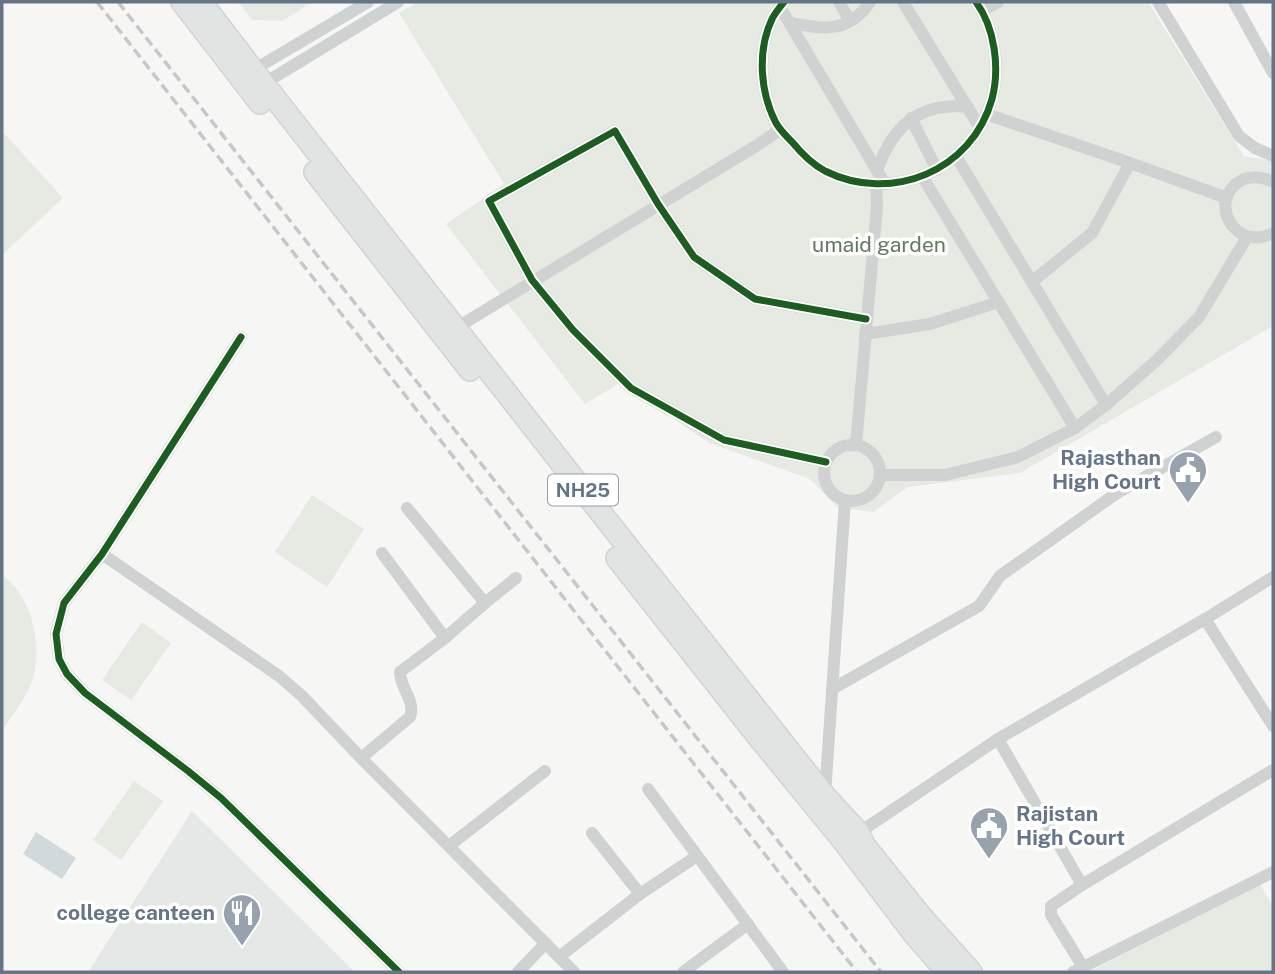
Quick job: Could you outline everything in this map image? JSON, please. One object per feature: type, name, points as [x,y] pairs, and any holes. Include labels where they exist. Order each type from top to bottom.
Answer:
[{"type":"main road","name":"NH25","points":[[182,2],[252,80],[456,328],[825,796],[914,934],[947,972]]},
{"type":"main road","name":"NH25","points":[[201,2],[252,80],[760,739],[852,838],[864,845],[920,915],[971,972]]},
{"type":"street","points":[[252,80],[368,2]]},
{"type":"street","points":[[252,80],[398,2]]},
{"type":"street","points":[[839,2],[850,21]]},
{"type":"street","points":[[790,23],[827,29],[850,21],[870,2]]},
{"type":"street","points":[[903,2],[968,107],[983,120],[1130,163],[1227,198]]},
{"type":"street","points":[[782,4],[772,18],[767,32],[762,63],[765,95],[777,125],[806,158],[824,171],[850,181],[908,181],[937,170],[956,156],[971,141],[983,120],[995,87],[994,42],[979,6],[998,2]]},
{"type":"street","points":[[1234,2],[1273,73]]},
{"type":"street","points":[[1161,3],[1239,136],[1255,148],[1273,156]]},
{"type":"street","points":[[782,4],[790,23],[879,179]]},
{"type":"street","points":[[856,445],[879,179],[889,146],[911,118],[948,105],[968,107]]},
{"type":"street","points":[[911,118],[937,170]]},
{"type":"street","points":[[456,328],[781,129]]},
{"type":"street","points":[[826,463],[724,440],[631,388],[573,331],[532,280],[489,201],[615,131],[658,204],[694,257],[755,299],[866,319]]},
{"type":"street","points":[[956,156],[1106,405]]},
{"type":"street","points":[[1032,281],[1091,233],[1130,163]]},
{"type":"street","points":[[922,176],[1075,428]]},
{"type":"street","points":[[1273,182],[1257,177],[1238,182],[1231,189],[1225,208],[1231,226],[1238,233],[1256,238],[1273,233]]},
{"type":"street","points":[[880,475],[945,475],[1018,457],[1075,428],[1106,405],[1158,359],[1199,317],[1247,237]]},
{"type":"street","points":[[865,334],[930,324],[999,302]]},
{"type":"street","points":[[241,337],[102,554],[64,603],[56,634],[59,659],[67,674],[85,693],[221,798],[399,972]]},
{"type":"street","points":[[832,689],[979,606],[1000,576],[1117,493],[1216,437]]},
{"type":"street","points":[[845,445],[865,447],[879,463],[877,485],[867,496],[858,500],[845,500],[836,496],[826,483],[826,463],[830,455],[845,445]]},
{"type":"street","points":[[825,796],[845,500]]},
{"type":"street","points":[[407,508],[485,603]]},
{"type":"street","points":[[382,553],[445,638]]},
{"type":"street","points":[[102,554],[279,676],[301,695],[574,972]]},
{"type":"street","points":[[852,838],[998,739],[1273,577]]},
{"type":"street","points":[[361,758],[412,713],[412,705],[400,681],[400,672],[516,578]]},
{"type":"street","points":[[1205,619],[1273,726]]},
{"type":"street","points":[[998,739],[1082,885]]},
{"type":"street","points":[[1273,770],[1082,885],[1051,906],[1050,911],[1078,970],[1273,872]]},
{"type":"street","points":[[449,846],[545,771]]},
{"type":"street","points":[[648,789],[783,972]]},
{"type":"street","points":[[592,833],[640,894]]},
{"type":"street","points":[[559,957],[640,894],[696,856]]},
{"type":"street","points":[[682,972],[748,924]]},
{"type":"street","points":[[518,972],[546,943]]},
{"type":"shaded area","points":[[192,811],[355,972],[88,972]]},
{"type":"shaded area","points":[[36,832],[76,858],[62,879],[23,854]]},
{"type":"green space","points":[[239,2],[313,2],[282,21],[252,20]]},
{"type":"green space","name":"umaid garden","points":[[418,2],[1148,2],[1244,156],[1273,161],[1273,326],[1020,473],[908,487],[873,512],[838,508],[810,479],[709,443],[621,382],[585,404],[446,224],[504,184],[399,13]]},
{"type":"green space","points":[[2,131],[63,198],[2,255]]},
{"type":"green space","points":[[312,495],[364,529],[327,587],[275,552]]},
{"type":"green space","points":[[2,575],[13,584],[28,610],[36,640],[36,656],[31,684],[2,731]]},
{"type":"green space","points":[[142,622],[171,643],[131,700],[102,680]]},
{"type":"green space","points":[[134,781],[163,801],[121,860],[93,840]]},
{"type":"green space","points":[[1260,884],[1273,907],[1273,972],[1088,972]]},
{"type":"railway","points":[[97,2],[857,972]]},
{"type":"railway","points":[[118,2],[881,972]]},
{"type":"cycle path","points":[[784,2],[767,31],[762,58],[764,85],[776,123],[804,155],[820,168],[850,180],[876,184],[902,182],[926,174],[948,162],[967,145],[982,124],[992,99],[996,74],[992,36],[976,2]]},
{"type":"cycle path","points":[[826,462],[724,440],[631,388],[573,330],[532,280],[489,201],[615,131],[658,204],[694,257],[755,299],[866,319]]},
{"type":"cycle path","points":[[241,337],[102,554],[64,603],[56,634],[59,659],[67,674],[85,693],[221,798],[399,972]]},
{"type":"place","name":"Rajasthan High Court","points":[[1188,504]]},
{"type":"place","name":"Rajistan High Court","points":[[989,860]]},
{"type":"place","name":"college canteen","points":[[242,947]]}]
